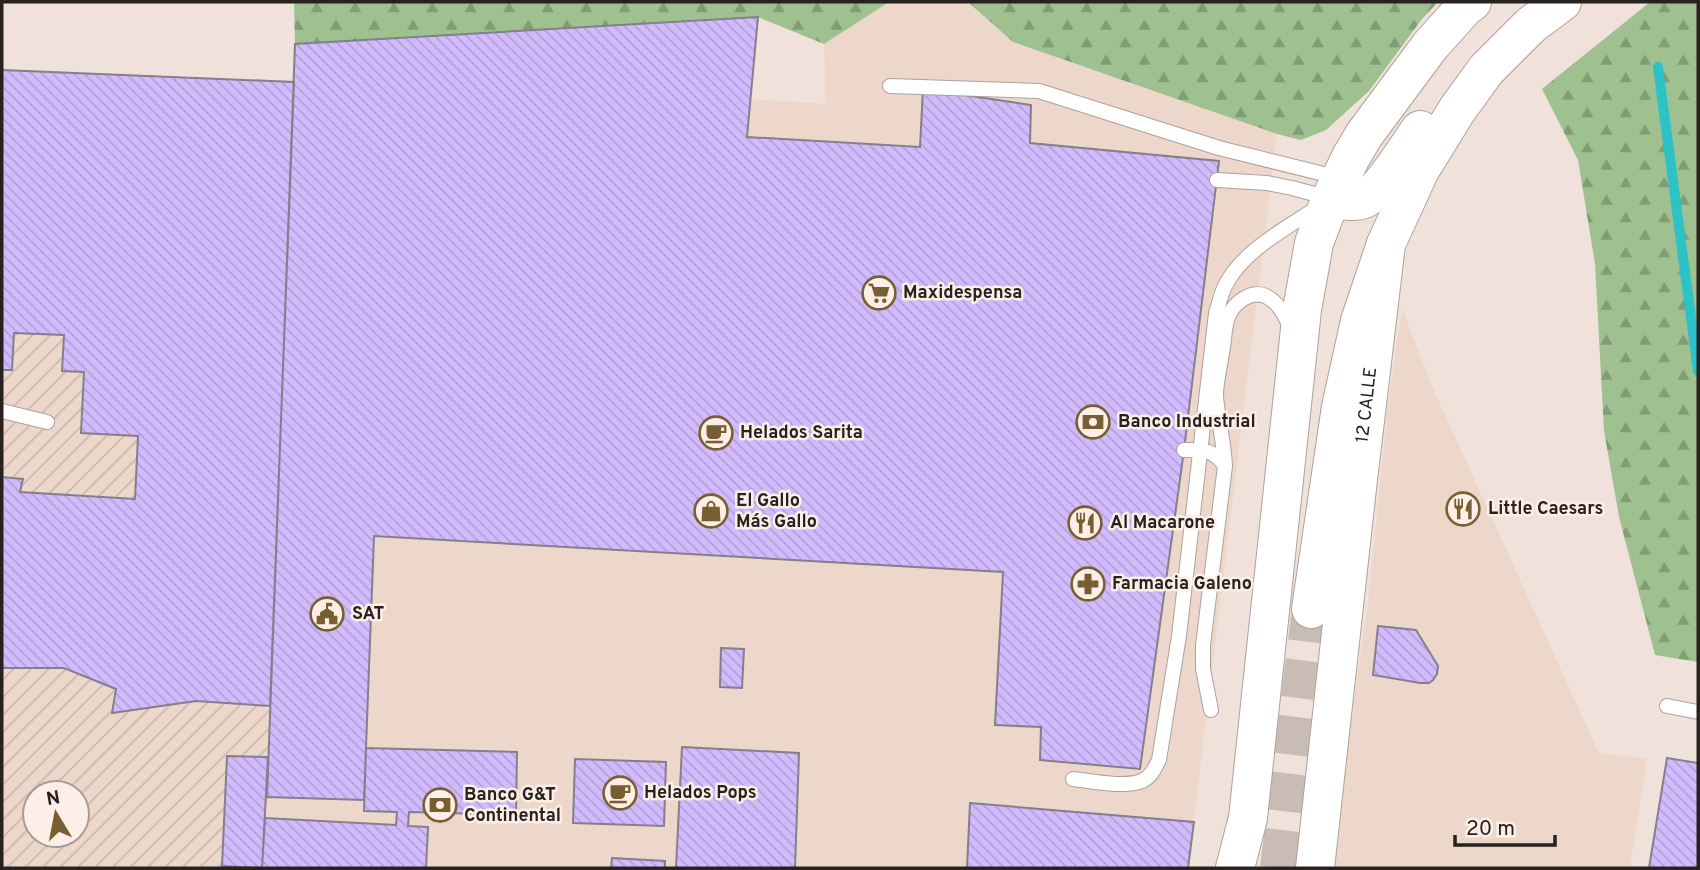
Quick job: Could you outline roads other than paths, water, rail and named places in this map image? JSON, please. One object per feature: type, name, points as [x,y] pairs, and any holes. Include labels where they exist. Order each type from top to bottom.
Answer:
[{"type":"main road","points":[[1235,868],[1248,818],[1296,360],[1314,243],[1336,188],[1364,135],[1430,46],[1472,2]]},
{"type":"main road","name":"12 CALLE","points":[[1315,868],[1362,490],[1386,244],[1420,170],[1457,110],[1486,71],[1531,25],[1562,2]]},
{"type":"main road","points":[[1336,188],[1349,201],[1364,199],[1377,190],[1437,106],[1466,81],[1486,71]]},
{"type":"main road","points":[[1311,609],[1341,407],[1360,321],[1386,244]]},
{"type":"lane","points":[[890,86],[1040,91],[1336,188]]},
{"type":"lane","points":[[1217,180],[1336,188]]},
{"type":"lane","points":[[1073,779],[1126,783],[1142,781],[1153,773],[1160,760],[1179,636],[1216,313],[1224,286],[1238,267],[1258,248],[1336,188]]},
{"type":"lane","points":[[1212,710],[1203,669],[1203,645],[1225,466],[1216,392],[1228,316],[1236,304],[1248,296],[1265,295],[1276,302],[1290,327],[1296,360]]},
{"type":"lane","points":[[2,411],[47,422]]},
{"type":"lane","points":[[1184,450],[1209,452],[1225,466]]},
{"type":"lane","points":[[1667,706],[1698,712]]},
{"type":"waterway","points":[[1658,67],[1698,371]]},
{"type":"tunnel","points":[[1279,868],[1311,609]]},
{"type":"place","name":"Maxidespensa","points":[[879,293]]},
{"type":"place","name":"Banco Industrial","points":[[1093,422]]},
{"type":"place","name":"Helados Sarita","points":[[716,433]]},
{"type":"place","name":"Little Caesars","points":[[1463,509]]},
{"type":"place","name":"El Gallo Más Gallo","points":[[711,511]]},
{"type":"place","name":"Al Macarone","points":[[1085,523]]},
{"type":"place","name":"Farmacia Galeno","points":[[1088,584]]},
{"type":"place","name":"SAT","points":[[327,614]]},
{"type":"place","name":"Helados Pops","points":[[620,793]]},
{"type":"place","name":"Banco G&T Continental","points":[[440,805]]}]
